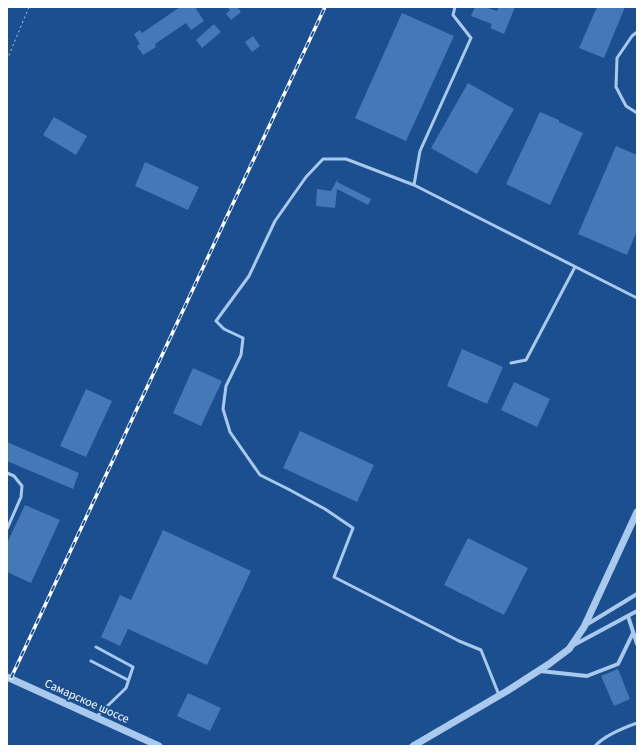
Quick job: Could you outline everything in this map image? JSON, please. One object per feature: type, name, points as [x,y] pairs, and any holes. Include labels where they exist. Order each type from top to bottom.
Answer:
[{"type":"street","points":[[569,649],[584,627],[637,512]]},
{"type":"street","points":[[584,627],[637,594]]},
{"type":"street","points":[[413,746],[538,671],[569,649],[637,611]]},
{"type":"street","points":[[628,616],[637,644]]},
{"type":"street","points":[[538,671],[588,676],[618,664],[633,633]]},
{"type":"street","name":"Самарское шоссе","points":[[7,677],[159,746]]},
{"type":"lane","points":[[414,185],[420,151],[471,38],[453,15],[455,7]]},
{"type":"lane","points":[[637,32],[632,36],[617,58],[616,87],[626,106],[637,113]]},
{"type":"lane","points":[[499,695],[481,650],[459,641],[334,577],[353,528],[325,509],[260,475],[230,432],[223,409],[226,386],[241,355],[243,338],[224,328],[216,320],[249,276],[275,221],[306,177],[323,159],[346,160],[414,185],[637,298]]},
{"type":"lane","points":[[511,363],[526,360],[576,267]]},
{"type":"lane","points":[[7,473],[14,476],[22,486],[21,497],[7,529]]},
{"type":"lane","points":[[96,647],[133,666],[126,688],[96,717]]},
{"type":"lane","points":[[91,661],[128,680]]},
{"type":"lane","points":[[595,746],[600,741],[628,726],[637,723]]},
{"type":"path","points":[[7,60],[29,7]]},
{"type":"building","points":[[180,7],[195,7],[204,21],[191,30],[186,23],[155,44],[156,47],[143,55],[137,46],[140,44],[134,34],[140,30],[142,33]]},
{"type":"building","points":[[227,7],[237,7],[241,12],[231,20],[226,14],[230,10]]},
{"type":"building","points":[[475,7],[485,7],[497,11],[499,7],[515,7],[504,34],[490,28],[492,24],[471,16]]},
{"type":"building","points":[[597,7],[625,7],[604,58],[579,48]]},
{"type":"building","points":[[402,13],[454,36],[406,141],[355,118]]},
{"type":"building","points":[[214,24],[221,32],[202,48],[196,40]]},
{"type":"building","points":[[253,36],[260,46],[252,52],[245,42]]},
{"type":"building","points":[[468,83],[514,109],[477,174],[431,148]]},
{"type":"building","points":[[540,112],[583,133],[550,205],[506,184]]},
{"type":"building","points":[[54,117],[87,136],[76,155],[43,135]]},
{"type":"building","points":[[616,146],[637,155],[637,231],[627,255],[578,234]]},
{"type":"building","points":[[145,162],[199,187],[188,210],[135,186]]},
{"type":"building","points":[[338,178],[337,182],[371,199],[368,205],[337,189],[335,208],[316,206],[317,189],[331,191]]},
{"type":"building","points":[[462,349],[503,367],[487,404],[447,386]]},
{"type":"building","points":[[193,368],[222,381],[201,426],[173,413]]},
{"type":"building","points":[[514,382],[550,399],[537,427],[501,410]]},
{"type":"building","points":[[86,389],[112,401],[86,457],[60,446]]},
{"type":"building","points":[[300,431],[374,465],[357,502],[283,468]]},
{"type":"building","points":[[7,442],[79,473],[73,489],[7,461]]},
{"type":"building","points":[[25,505],[60,520],[31,583],[7,572],[7,543]]},
{"type":"building","points":[[163,530],[251,571],[207,665],[128,629],[120,646],[101,637],[120,595],[131,600]]},
{"type":"building","points":[[468,538],[528,568],[504,615],[444,585]]},
{"type":"building","points":[[618,669],[630,699],[614,706],[601,676]]},
{"type":"building","points":[[188,693],[221,708],[210,731],[177,716]]},
{"type":"railway","points":[[11,678],[325,7]]}]
